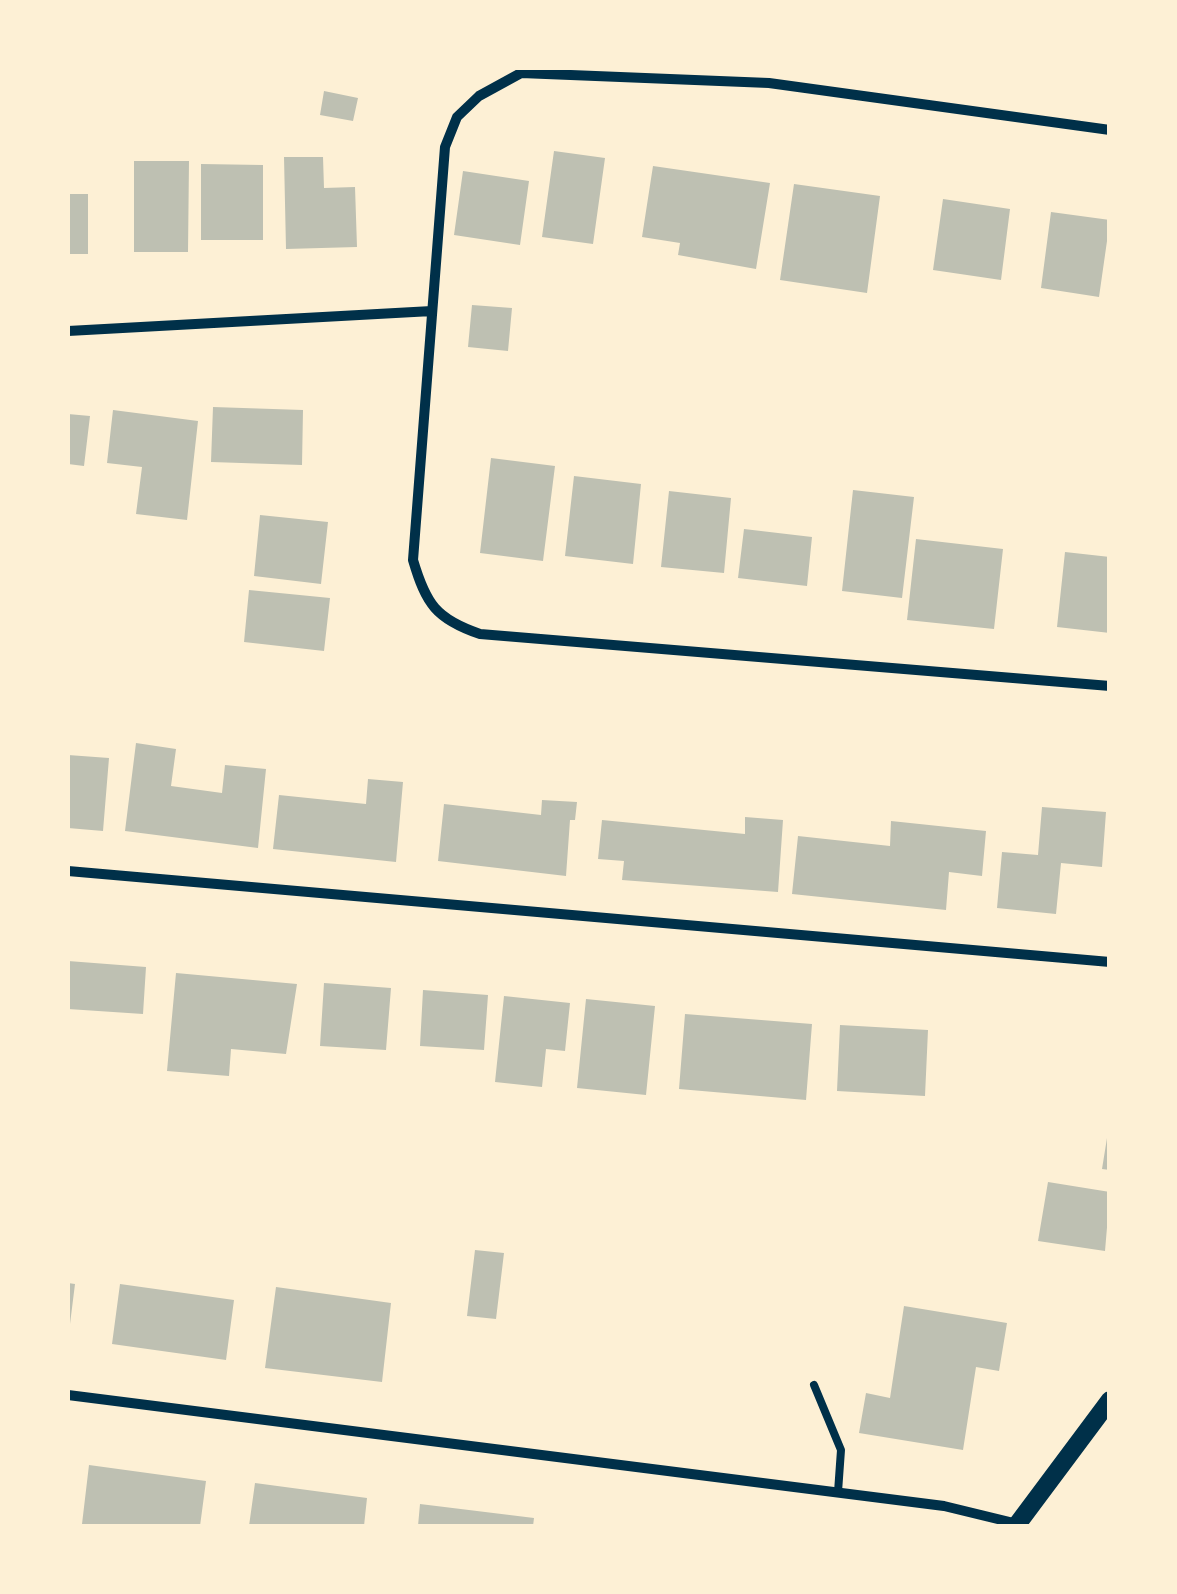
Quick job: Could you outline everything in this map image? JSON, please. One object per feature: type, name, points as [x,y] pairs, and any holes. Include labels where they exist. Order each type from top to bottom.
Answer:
[{"type":"street","points":[[1110,130],[770,82],[521,73],[479,96],[458,117],[445,147],[413,560],[422,590],[445,622],[480,634],[1110,686]]},
{"type":"street","points":[[68,331],[432,311]]},
{"type":"street","points":[[68,871],[1110,962]]},
{"type":"street","points":[[68,1395],[944,1506],[1017,1525],[1110,1400]]},
{"type":"lane","points":[[814,1385],[841,1450],[838,1492]]},
{"type":"building","points":[[324,91],[358,98],[353,121],[320,115]]},
{"type":"building","points":[[554,151],[605,158],[593,244],[542,237]]},
{"type":"building","points":[[284,157],[323,157],[324,188],[355,187],[357,247],[286,249]]},
{"type":"building","points":[[134,161],[189,161],[188,252],[134,252]]},
{"type":"building","points":[[201,164],[263,165],[263,240],[201,240]]},
{"type":"building","points":[[653,166],[770,183],[756,269],[678,255],[680,243],[642,237]]},
{"type":"building","points":[[463,171],[529,181],[520,245],[454,235]]},
{"type":"building","points":[[794,184],[880,196],[867,293],[780,280]]},
{"type":"building","points":[[68,194],[88,194],[88,254],[68,254]]},
{"type":"building","points":[[943,199],[1010,209],[1001,280],[933,270]]},
{"type":"building","points":[[1051,212],[1110,220],[1099,297],[1041,288]]},
{"type":"building","points":[[472,305],[512,308],[508,351],[468,347]]},
{"type":"building","points":[[213,407],[303,410],[302,465],[211,462]]},
{"type":"building","points":[[113,410],[198,421],[187,520],[136,514],[142,467],[107,463]]},
{"type":"building","points":[[68,414],[90,416],[84,466],[68,464]]},
{"type":"building","points":[[491,458],[555,466],[543,561],[480,553]]},
{"type":"building","points":[[574,476],[641,484],[633,564],[565,556]]},
{"type":"building","points":[[853,490],[914,497],[902,598],[842,591]]},
{"type":"building","points":[[669,491],[731,498],[724,573],[661,567]]},
{"type":"building","points":[[260,515],[328,522],[321,584],[254,576]]},
{"type":"building","points":[[744,529],[812,537],[807,586],[738,578]]},
{"type":"building","points":[[916,539],[1003,549],[994,629],[907,620]]},
{"type":"building","points":[[1065,552],[1110,557],[1110,633],[1057,627]]},
{"type":"building","points":[[249,590],[330,598],[324,651],[244,642]]},
{"type":"building","points":[[136,743],[176,749],[171,786],[222,793],[225,765],[266,769],[258,848],[125,831]]},
{"type":"building","points":[[68,755],[109,758],[103,831],[68,828]]},
{"type":"building","points":[[368,779],[403,782],[396,862],[273,849],[279,795],[366,804]]},
{"type":"building","points":[[542,800],[577,802],[575,820],[570,820],[566,876],[438,861],[444,804],[541,815]]},
{"type":"building","points":[[1042,807],[1106,812],[1102,867],[1061,863],[1056,914],[997,908],[1002,852],[1038,855]]},
{"type":"building","points":[[745,817],[783,820],[778,892],[622,880],[624,861],[598,859],[602,820],[745,834]]},
{"type":"building","points":[[891,821],[986,831],[982,876],[949,872],[946,910],[792,894],[798,836],[890,846]]},
{"type":"building","points":[[68,961],[146,967],[143,1014],[68,1009]]},
{"type":"building","points":[[176,973],[297,984],[286,1054],[231,1049],[229,1076],[167,1071]]},
{"type":"building","points":[[324,983],[391,988],[386,1050],[320,1046]]},
{"type":"building","points":[[423,990],[488,995],[484,1050],[420,1046]]},
{"type":"building","points":[[504,996],[570,1003],[565,1051],[546,1049],[542,1087],[495,1082]]},
{"type":"building","points":[[586,999],[655,1006],[646,1095],[577,1088]]},
{"type":"building","points":[[685,1014],[812,1024],[806,1100],[679,1089]]},
{"type":"building","points":[[840,1025],[928,1030],[925,1096],[837,1091]]},
{"type":"building","points":[[1110,1138],[1110,1170],[1102,1169]]},
{"type":"building","points":[[1048,1182],[1110,1192],[1105,1251],[1038,1241]]},
{"type":"building","points":[[475,1250],[504,1253],[496,1319],[467,1316]]},
{"type":"building","points":[[68,1283],[75,1284],[70,1324],[68,1324]]},
{"type":"building","points":[[120,1284],[234,1300],[226,1360],[112,1344]]},
{"type":"building","points":[[276,1287],[391,1303],[382,1382],[265,1368]]},
{"type":"building","points":[[904,1306],[1007,1323],[999,1371],[976,1367],[963,1450],[859,1433],[866,1393],[890,1398]]},
{"type":"building","points":[[89,1465],[206,1481],[200,1526],[82,1524]]},
{"type":"building","points":[[255,1483],[367,1498],[364,1526],[249,1526]]},
{"type":"building","points":[[420,1504],[534,1518],[533,1526],[418,1526]]}]
